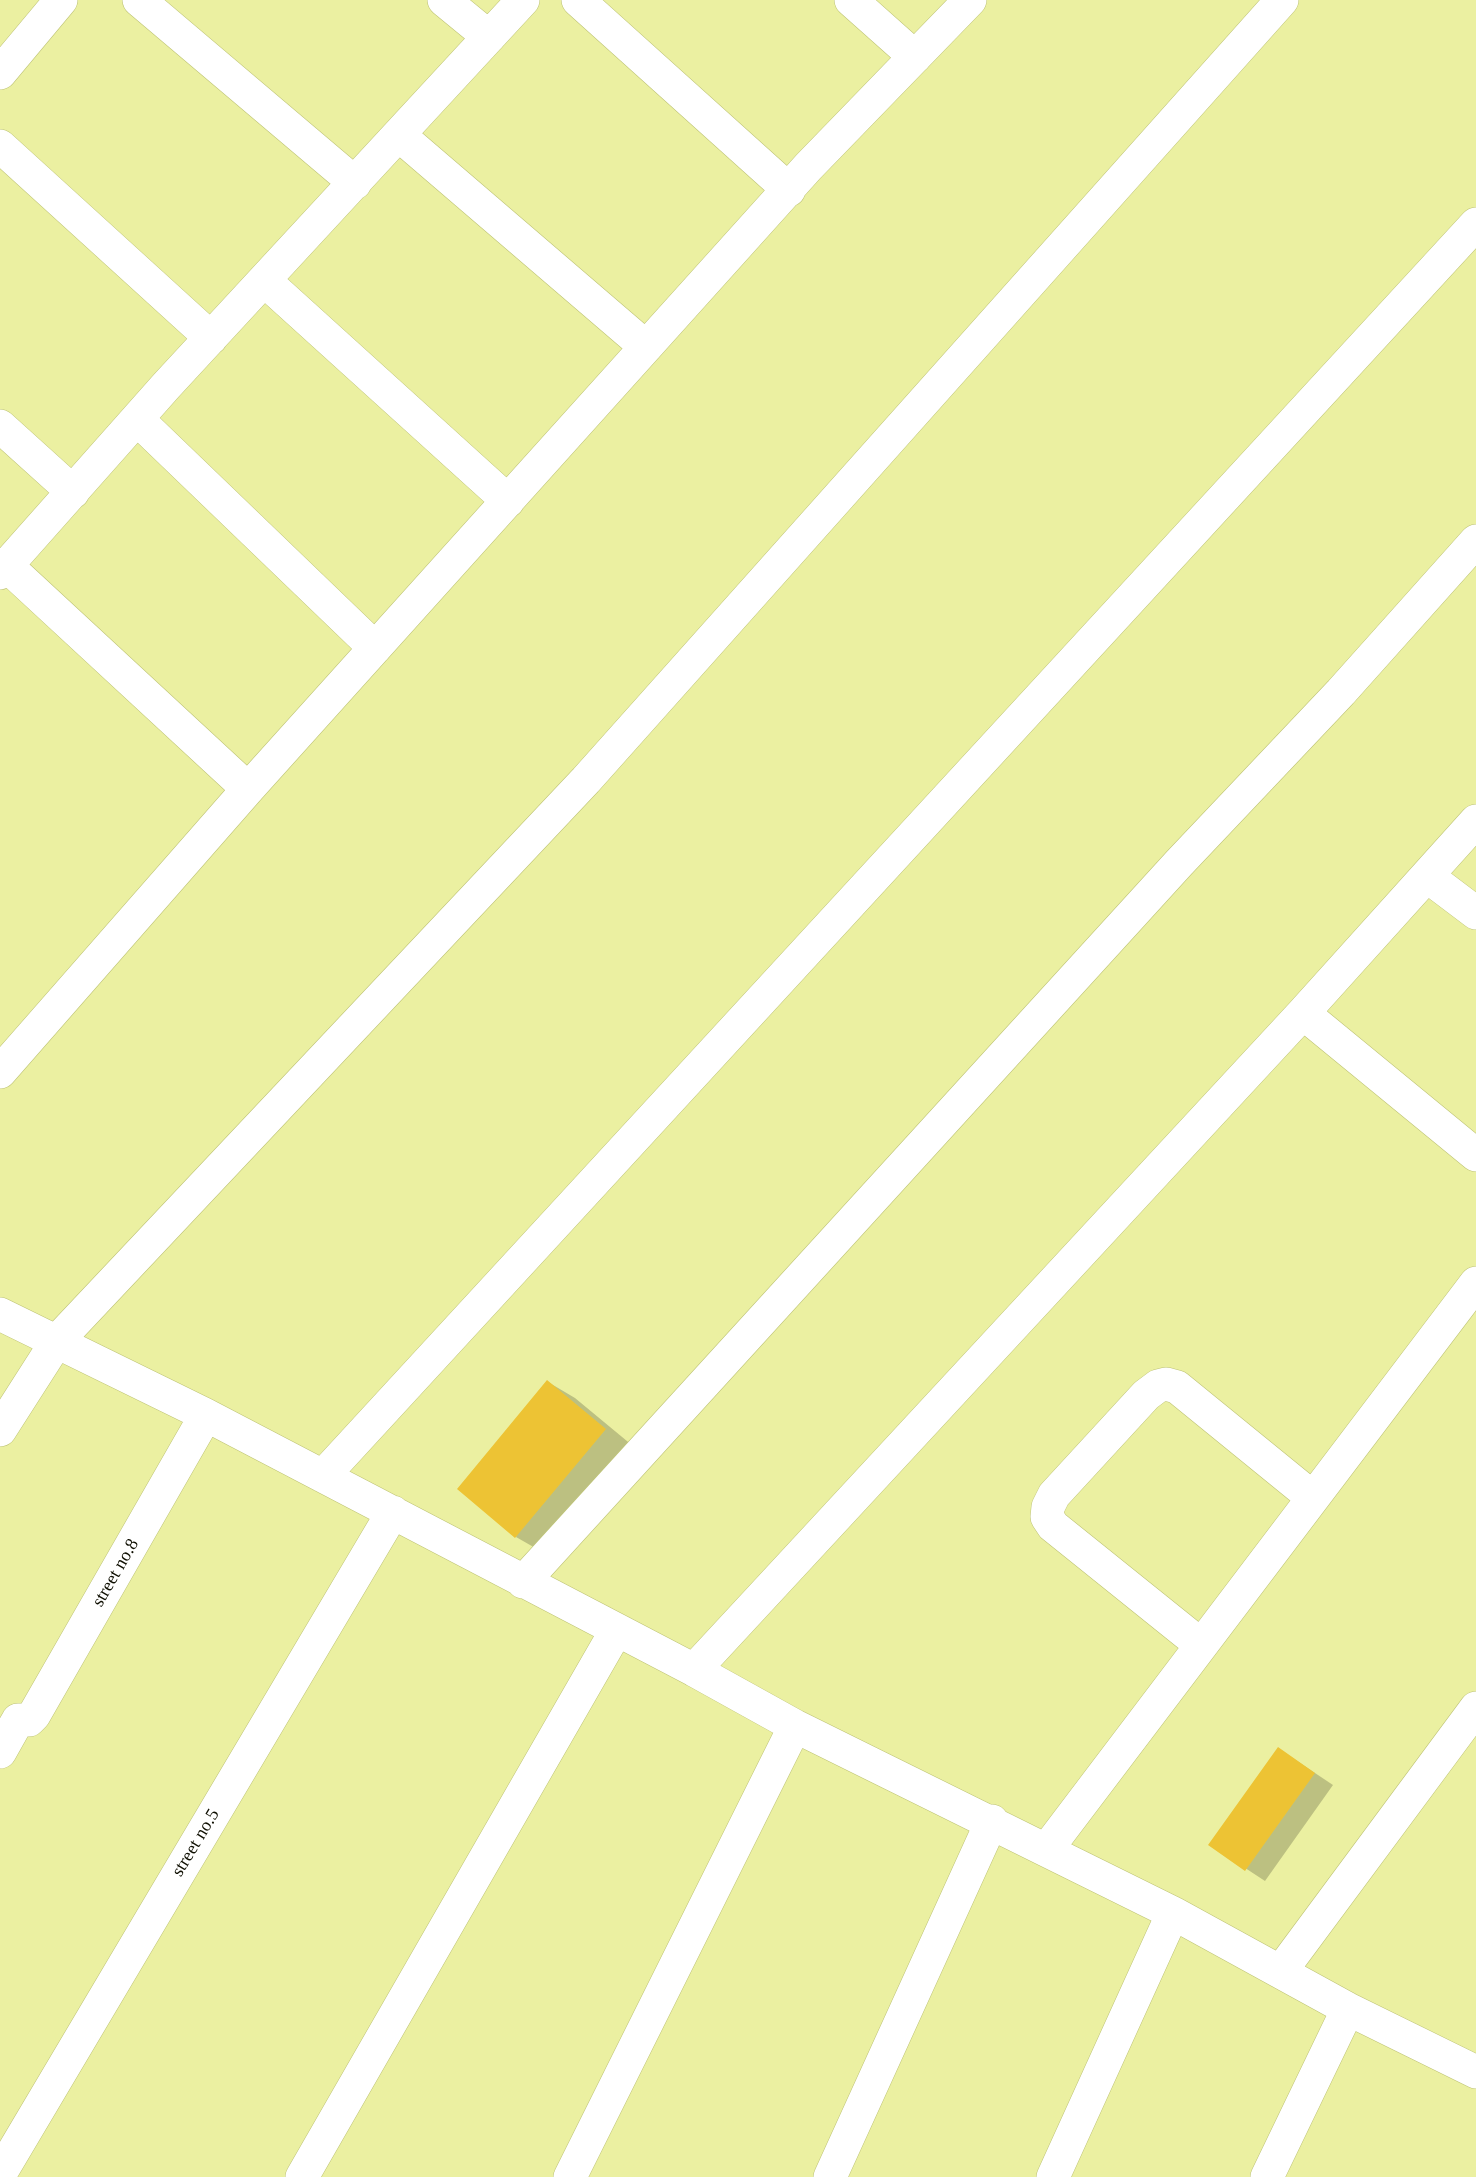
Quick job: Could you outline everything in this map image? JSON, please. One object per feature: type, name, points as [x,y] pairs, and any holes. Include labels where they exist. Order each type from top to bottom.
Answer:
[{"type":"street","points":[[0,73],[61,0]]},
{"type":"street","points":[[139,0],[354,183]]},
{"type":"street","points":[[444,0],[489,38]]},
{"type":"street","points":[[248,789],[3,569],[264,280],[523,0]]},
{"type":"street","points":[[578,0],[789,190]]},
{"type":"street","points":[[851,0],[915,57]]},
{"type":"street","points":[[0,1072],[248,789],[646,347],[789,190],[970,0]]},
{"type":"street","points":[[0,1430],[57,1341],[586,780],[1282,0]]},
{"type":"street","points":[[399,135],[646,347]]},
{"type":"street","points":[[0,146],[211,338]]},
{"type":"street","points":[[323,1476],[1476,224]]},
{"type":"street","points":[[264,280],[508,501]]},
{"type":"street","points":[[137,419],[375,648]]},
{"type":"street","points":[[0,426],[72,492]]},
{"type":"street","points":[[523,1582],[1179,863],[1341,692],[1476,541]]},
{"type":"street","points":[[694,1670],[1303,1013],[1476,821]]},
{"type":"street","points":[[1426,876],[1476,913]]},
{"type":"street","points":[[1303,1013],[1476,1155]]},
{"type":"street","points":[[1047,1849],[1476,1283]]},
{"type":"street","points":[[0,1314],[206,1415],[694,1670],[795,1726],[1173,1912],[1348,2009],[1476,2072]]},
{"type":"street","points":[[1201,1645],[1053,1526],[1047,1517],[1048,1507],[1054,1495],[1146,1395],[1158,1386],[1166,1384],[1177,1387],[1312,1497]]},
{"type":"street","name":"street no.8","points":[[9,1714],[29,1720],[34,1715],[206,1415]]},
{"type":"street","name":"street no.5","points":[[0,2174],[393,1512]]},
{"type":"street","points":[[302,2177],[616,1631]]},
{"type":"street","points":[[1281,1971],[1476,1708]]},
{"type":"street","points":[[0,1752],[9,1714]]},
{"type":"street","points":[[570,2177],[795,1726]]},
{"type":"street","points":[[830,2177],[992,1821]]},
{"type":"street","points":[[1053,2177],[1173,1912]]},
{"type":"street","points":[[1267,2177],[1348,2009]]},
{"type":"building","points":[[547,1380],[606,1429],[515,1538],[457,1489]]},
{"type":"building","points":[[1278,1747],[1315,1773],[1245,1871],[1208,1845]]}]
